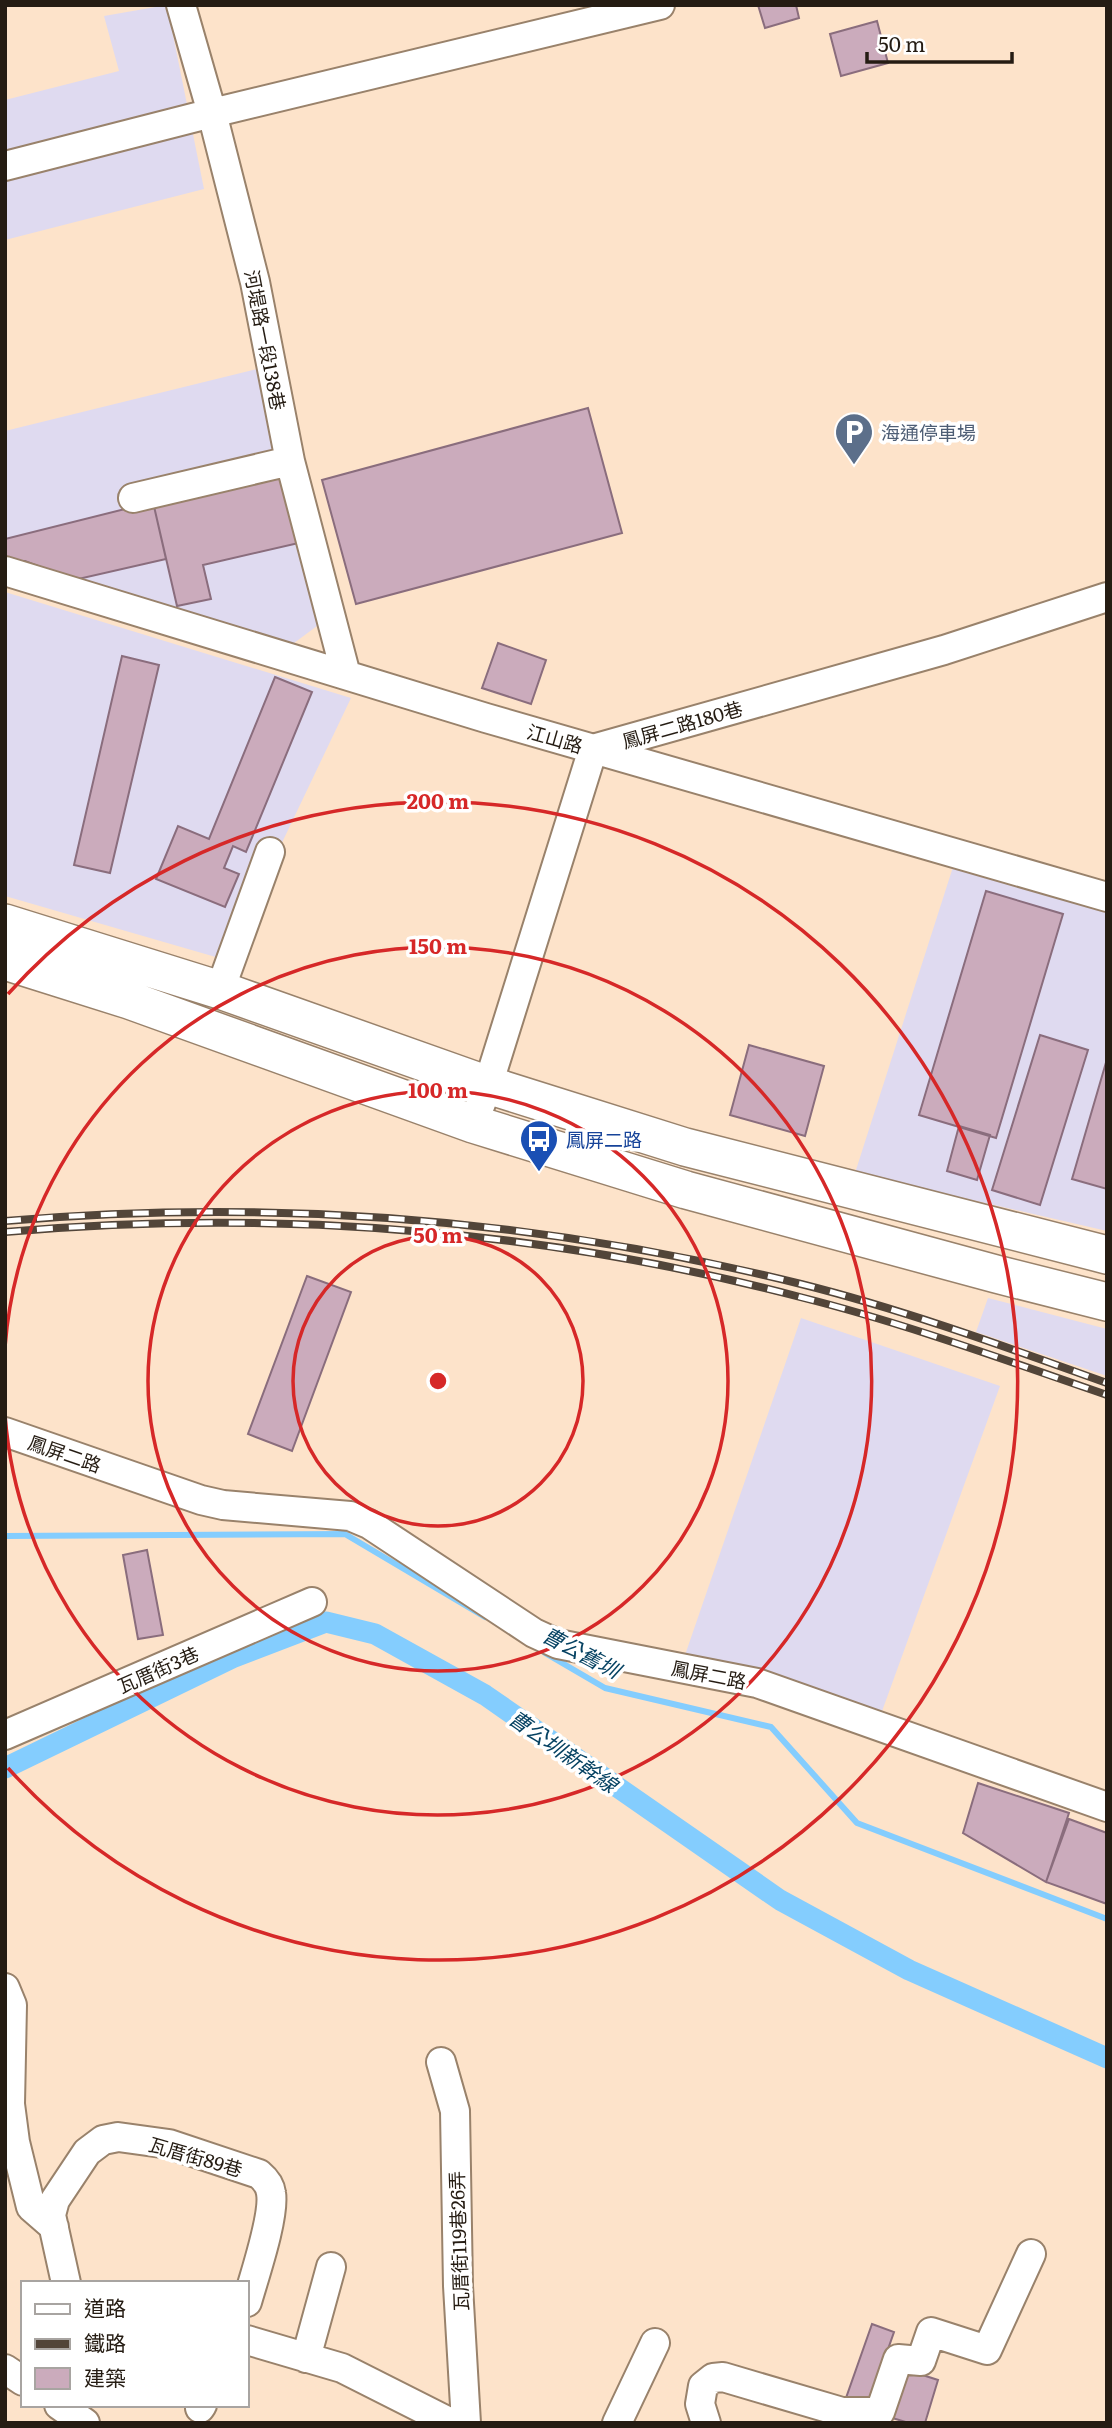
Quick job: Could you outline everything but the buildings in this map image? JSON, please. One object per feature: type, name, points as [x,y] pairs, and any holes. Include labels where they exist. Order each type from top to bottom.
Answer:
[{"type":"main road","points":[[5,923],[220,990],[488,1085],[685,1147],[1107,1255]]},
{"type":"main road","points":[[5,961],[129,1000],[473,1124],[686,1190],[1011,1278],[1107,1301]]},
{"type":"main road","points":[[1011,1278],[1025,1235]]},
{"type":"street","name":"河堤路一段138巷","points":[[181,5],[255,282],[290,461],[346,675]]},
{"type":"street","points":[[5,166],[660,5]]},
{"type":"street","points":[[133,498],[290,461]]},
{"type":"street","name":"江山路","points":[[5,571],[593,749],[1107,897]]},
{"type":"street","name":"鳳屏二路180巷","points":[[593,749],[944,650],[1107,597]]},
{"type":"street","points":[[473,1124],[488,1085],[593,749]]},
{"type":"street","points":[[220,990],[270,852]]},
{"type":"street","name":"鳳屏二路","points":[[5,1432],[201,1500],[223,1505],[350,1516],[369,1524],[534,1633],[558,1644],[757,1683],[1107,1807]]},
{"type":"street","name":"瓦厝街3巷","points":[[5,1735],[312,1602]]},
{"type":"street","points":[[5,1988],[12,2004],[10,2104],[15,2143],[32,2207],[54,2227]]},
{"type":"street","name":"瓦厝街119巷26弄","points":[[441,2062],[455,2111],[458,2264],[466,2423]]},
{"type":"street","name":"瓦厝街89巷","points":[[66,2281],[51,2215],[55,2200],[87,2152],[103,2140],[118,2137],[169,2144],[259,2174],[267,2180],[272,2193],[267,2228],[248,2298]]},
{"type":"street","points":[[706,2423],[700,2404],[703,2386],[713,2378],[723,2377],[842,2412],[880,2412],[898,2359],[921,2361],[931,2332],[987,2350],[1031,2254]]},
{"type":"street","points":[[306,2358],[331,2267]]},
{"type":"street","points":[[248,2340],[342,2368],[451,2423]]},
{"type":"street","points":[[617,2423],[655,2343]]},
{"type":"street","points":[[5,2369],[21,2380]]},
{"type":"shaded area","points":[[167,5],[204,189],[5,240],[5,100],[119,71],[104,16]]},
{"type":"shaded area","points":[[257,369],[317,626],[290,646],[5,562],[5,431]]},
{"type":"shaded area","points":[[5,592],[351,698],[226,960],[5,896]]},
{"type":"shaded area","points":[[953,867],[1107,903],[1107,1231],[855,1173]]},
{"type":"shaded area","points":[[988,1298],[1107,1329],[1107,1376],[976,1332]]},
{"type":"shaded area","points":[[801,1318],[1000,1386],[881,1714],[684,1658]]},
{"type":"waterway","name":"曹公舊圳","points":[[5,1536],[345,1534],[485,1617]]},
{"type":"waterway","name":"曹公圳新幹線","points":[[5,1768],[232,1658],[326,1622],[375,1634],[485,1695],[780,1900],[909,1970],[1107,2058]]},
{"type":"waterway","name":"曹公舊圳","points":[[545,1653],[605,1688],[771,1727],[857,1823],[1107,1919]]},
{"type":"railway","points":[[5,1221],[105,1214],[206,1212],[406,1219],[505,1229],[703,1262],[801,1284],[878,1305],[1107,1383]]},
{"type":"railway","points":[[5,1232],[105,1225],[205,1223],[406,1230],[505,1240],[702,1274],[839,1307],[1107,1395]]},
{"type":"place","name":"海通停車場","points":[[854,466]]},
{"type":"place","name":"鳳屏二路","points":[[539,1173]]}]
